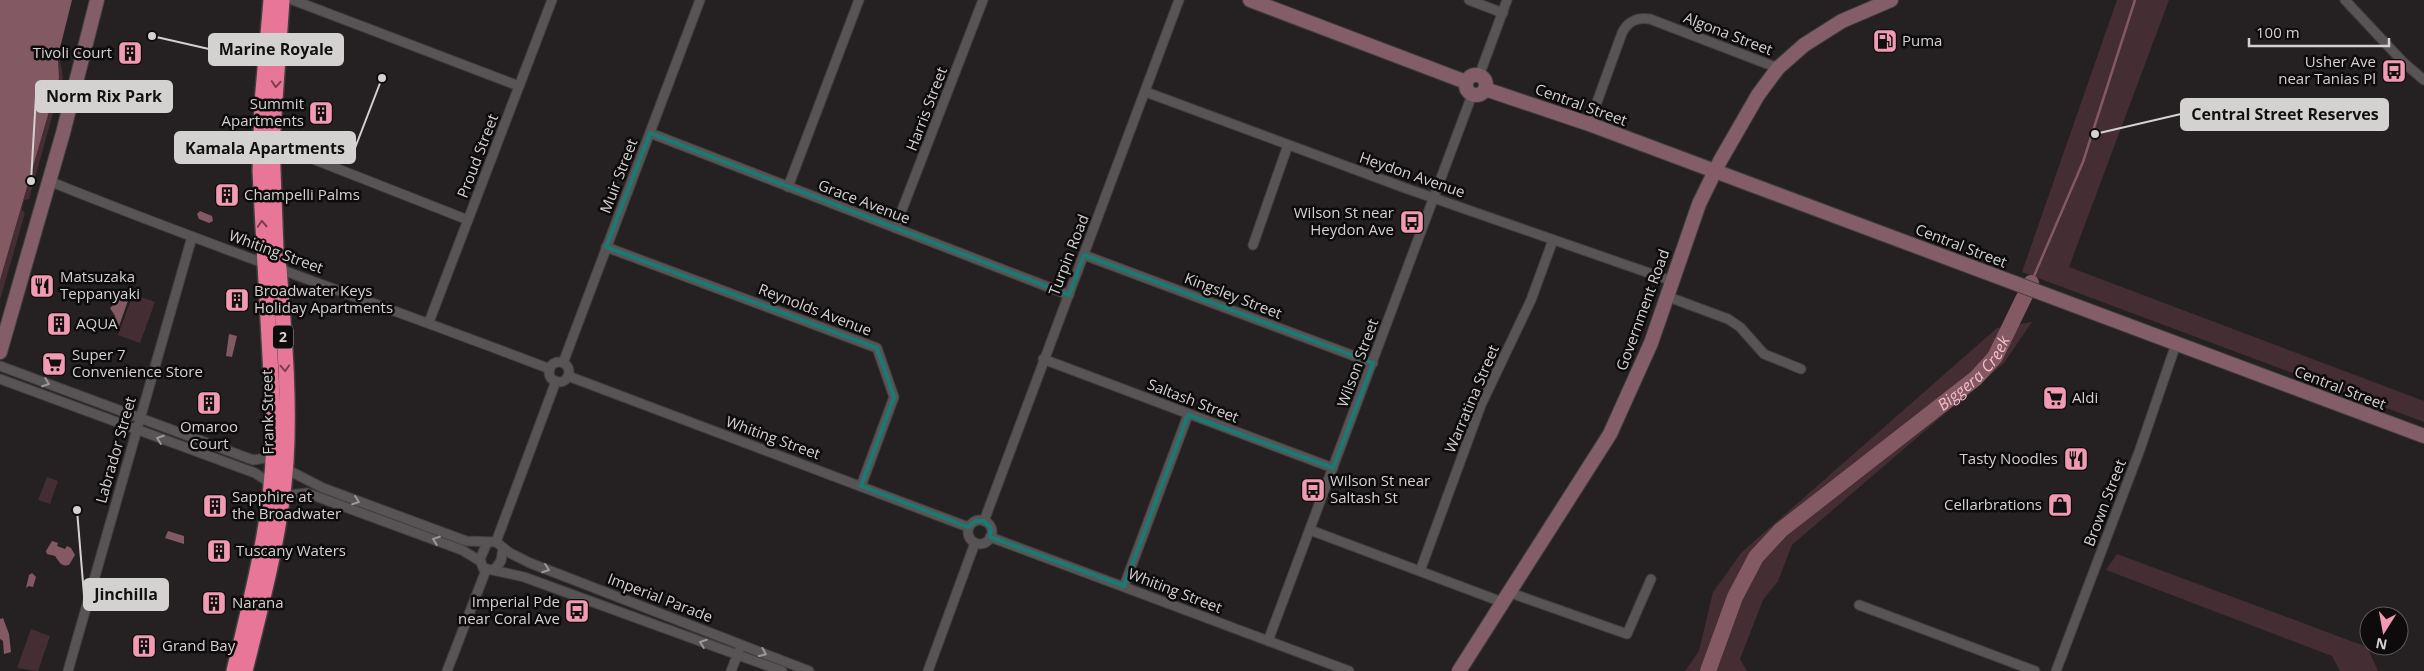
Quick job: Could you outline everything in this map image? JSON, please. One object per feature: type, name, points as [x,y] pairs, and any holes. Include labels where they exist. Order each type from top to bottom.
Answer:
[{"type":"highway","name":"Frank Street","points":[[245,671],[276,541],[286,462],[287,407],[260,143],[271,0]]},
{"type":"highway","name":"Frank Street","points":[[234,671],[263,550],[272,495],[274,447],[272,266],[276,250],[272,143],[282,0]]},
{"type":"main road","points":[[0,352],[49,181],[97,0]]},
{"type":"main road","points":[[1250,0],[1466,82]]},
{"type":"main road","name":"Government Road","points":[[1459,671],[1610,434],[1650,343],[1699,204],[1714,172],[1758,95],[1778,68],[1821,33],[1866,9],[1891,0]]},
{"type":"main road","points":[[1473,75],[1479,76],[1484,80],[1485,89],[1481,94],[1472,95],[1467,91],[1466,82],[1473,75]]},
{"type":"main road","name":"Central Street","points":[[1485,89],[1588,124],[2424,436]]},
{"type":"street","points":[[294,0],[519,86]]},
{"type":"street","name":"Proud Street","points":[[429,322],[552,0]]},
{"type":"street","name":"Muir Street","points":[[563,363],[700,0]]},
{"type":"street","points":[[788,187],[859,0]]},
{"type":"street","name":"Harris Street","points":[[896,228],[983,0]]},
{"type":"street","name":"Turpin Road","points":[[984,520],[1179,0]]},
{"type":"street","points":[[1469,0],[1503,13]]},
{"type":"street","points":[[1479,76],[1507,0]]},
{"type":"street","points":[[2345,0],[2404,63],[2424,80]]},
{"type":"street","name":"Algona Street","points":[[1588,124],[1622,33],[1628,24],[1636,19],[1650,19],[1778,68]]},
{"type":"street","name":"Heydon Avenue","points":[[1146,92],[1434,198],[1672,281]]},
{"type":"street","name":"Wilson Street","points":[[1268,641],[1472,95]]},
{"type":"street","name":"Grace Avenue","points":[[650,133],[1069,295]]},
{"type":"street","points":[[272,143],[468,220]]},
{"type":"street","points":[[1252,245],[1288,145]]},
{"type":"street","name":"Whiting Street","points":[[49,181],[192,237],[429,322],[550,369]]},
{"type":"street","name":"Labrador Street","points":[[68,671],[192,237]]},
{"type":"street","name":"Warratina Street","points":[[1420,571],[1481,404],[1531,300],[1553,240]]},
{"type":"street","name":"Reynolds Avenue","points":[[606,247],[877,348],[894,397],[861,486]]},
{"type":"street","name":"Kingsley Street","points":[[1084,255],[1373,363]]},
{"type":"street","points":[[1666,296],[1728,319],[1740,327],[1764,354],[1801,369]]},
{"type":"street","name":"Brown Street","points":[[2056,671],[2139,452],[2176,344]]},
{"type":"street","name":"Saltash Street","points":[[1043,359],[1333,468]]},
{"type":"street","points":[[556,362],[563,363],[569,370],[568,376],[564,380],[556,381],[550,375],[550,369],[556,362]]},
{"type":"street","points":[[0,366],[253,460],[266,458],[274,447]]},
{"type":"street","name":"Whiting Street","points":[[568,376],[968,527]]},
{"type":"street","points":[[0,379],[255,474],[266,480],[272,495]]},
{"type":"street","points":[[447,671],[490,570],[501,560],[495,544],[556,381]]},
{"type":"street","points":[[1124,586],[1188,415]]},
{"type":"street","name":"Imperial Parade","points":[[286,462],[288,470],[323,488],[462,550],[480,561]]},
{"type":"street","name":"Imperial Parade","points":[[280,510],[284,500],[289,495],[307,493],[466,541],[495,544],[530,563],[742,643],[809,671]]},
{"type":"street","points":[[984,520],[991,528],[990,537],[984,543],[975,543],[968,534],[968,527],[975,521],[984,520]]},
{"type":"street","points":[[1310,530],[1420,571],[1627,634],[1651,578]]},
{"type":"street","name":"Whiting Street","points":[[990,537],[1349,671]]},
{"type":"street","points":[[928,671],[975,543]]},
{"type":"street","points":[[490,570],[480,561],[483,548],[495,544]]},
{"type":"street","name":"Imperial Parade","points":[[490,570],[524,577],[782,671]]},
{"type":"street","points":[[1859,605],[2035,671]]},
{"type":"street","points":[[662,628],[667,615]]},
{"type":"street","points":[[731,671],[742,643]]},
{"type":"highlighted area","points":[[650,133],[1069,295],[1084,255],[1373,363],[1333,468],[1188,415],[1124,586],[990,537],[991,528],[984,521],[975,521],[968,527],[861,486],[894,397],[877,348],[606,247]]},
{"type":"shaded area","points":[[0,0],[72,0],[58,56],[59,78],[0,280]]},
{"type":"shaded area","points":[[2117,0],[2169,0],[2069,267],[2424,401],[2424,422],[2022,272]]},
{"type":"shaded area","points":[[59,55],[63,78],[29,199],[24,200],[22,210],[25,213],[0,300],[0,280],[59,78]]},
{"type":"shaded area","points":[[200,211],[212,216],[213,221],[209,223],[199,219],[197,214]]},
{"type":"shaded area","points":[[122,292],[130,295],[118,329],[111,327],[115,316],[110,308],[119,299]]},
{"type":"shaded area","points":[[133,294],[155,302],[140,343],[118,335]]},
{"type":"shaded area","points":[[2032,322],[2004,363],[1792,545],[1778,581],[1763,600],[1740,659],[1747,671],[1685,671],[1699,651],[1713,592],[1742,552],[1997,328]]},
{"type":"shaded area","points":[[229,334],[237,336],[232,357],[226,356]]},
{"type":"shaded area","points":[[47,477],[58,481],[50,504],[38,500]]},
{"type":"shaded area","points":[[168,531],[184,536],[184,544],[165,538]]},
{"type":"shaded area","points":[[52,541],[58,543],[57,546],[65,549],[67,546],[71,548],[75,555],[69,565],[62,564],[55,556],[47,554],[46,551]]},
{"type":"shaded area","points":[[2117,554],[2359,644],[2359,656],[2371,656],[2378,671],[2340,671],[2332,656],[2106,570]]},
{"type":"shaded area","points":[[32,573],[36,577],[33,587],[29,586],[26,588],[29,575]]},
{"type":"shaded area","points":[[3,618],[9,634],[11,652],[4,654],[3,641],[0,639],[0,619]]},
{"type":"shaded area","points":[[31,629],[50,636],[38,671],[17,668]]},
{"type":"waterway","name":"Biggera Creek","points":[[2031,283],[2083,162],[2135,0]]},
{"type":"waterway","name":"Biggera Creek","points":[[1708,671],[1735,597],[1756,557],[1781,530],[1976,378],[1995,357],[2031,283]]},
{"type":"place","name":"Marine Royale","points":[[152,36]]},
{"type":"place","name":"Puma","points":[[1885,41]]},
{"type":"place","name":"Tivoli Court","points":[[130,53]]},
{"type":"place","name":"Usher Ave near Tanias Pl","points":[[2394,71]]},
{"type":"place","name":"Kamala Apartments","points":[[382,78]]},
{"type":"place","name":"Summit Apartments","points":[[321,113]]},
{"type":"place","name":"Central Street Reserves","points":[[2095,134]]},
{"type":"place","name":"Norm Rix Park","points":[[31,181]]},
{"type":"place","name":"Champelli Palms","points":[[227,195]]},
{"type":"place","name":"Wilson St near Heydon Ave","points":[[1412,222]]},
{"type":"place","name":"Matsuzaka Teppanyaki","points":[[42,286]]},
{"type":"place","name":"Broadwater Keys Holiday Apartments","points":[[237,300]]},
{"type":"place","name":"AQUA","points":[[59,324]]},
{"type":"place","name":"Super 7 Convenience Store","points":[[54,364]]},
{"type":"place","name":"Aldi","points":[[2055,398]]},
{"type":"place","name":"Omaroo Court","points":[[209,403]]},
{"type":"place","name":"Tasty Noodles","points":[[2076,459]]},
{"type":"place","name":"Wilson St near Saltash St","points":[[1313,490]]},
{"type":"place","name":"Cellarbrations","points":[[2060,505]]},
{"type":"place","name":"Sapphire at the Broadwater","points":[[215,506]]},
{"type":"place","name":"Jinchilla","points":[[77,510]]},
{"type":"place","name":"Tuscany Waters","points":[[219,551]]},
{"type":"place","name":"Narana","points":[[214,603]]},
{"type":"place","name":"Imperial Pde near Coral Ave","points":[[577,611]]},
{"type":"place","name":"Grand Bay","points":[[144,646]]}]
